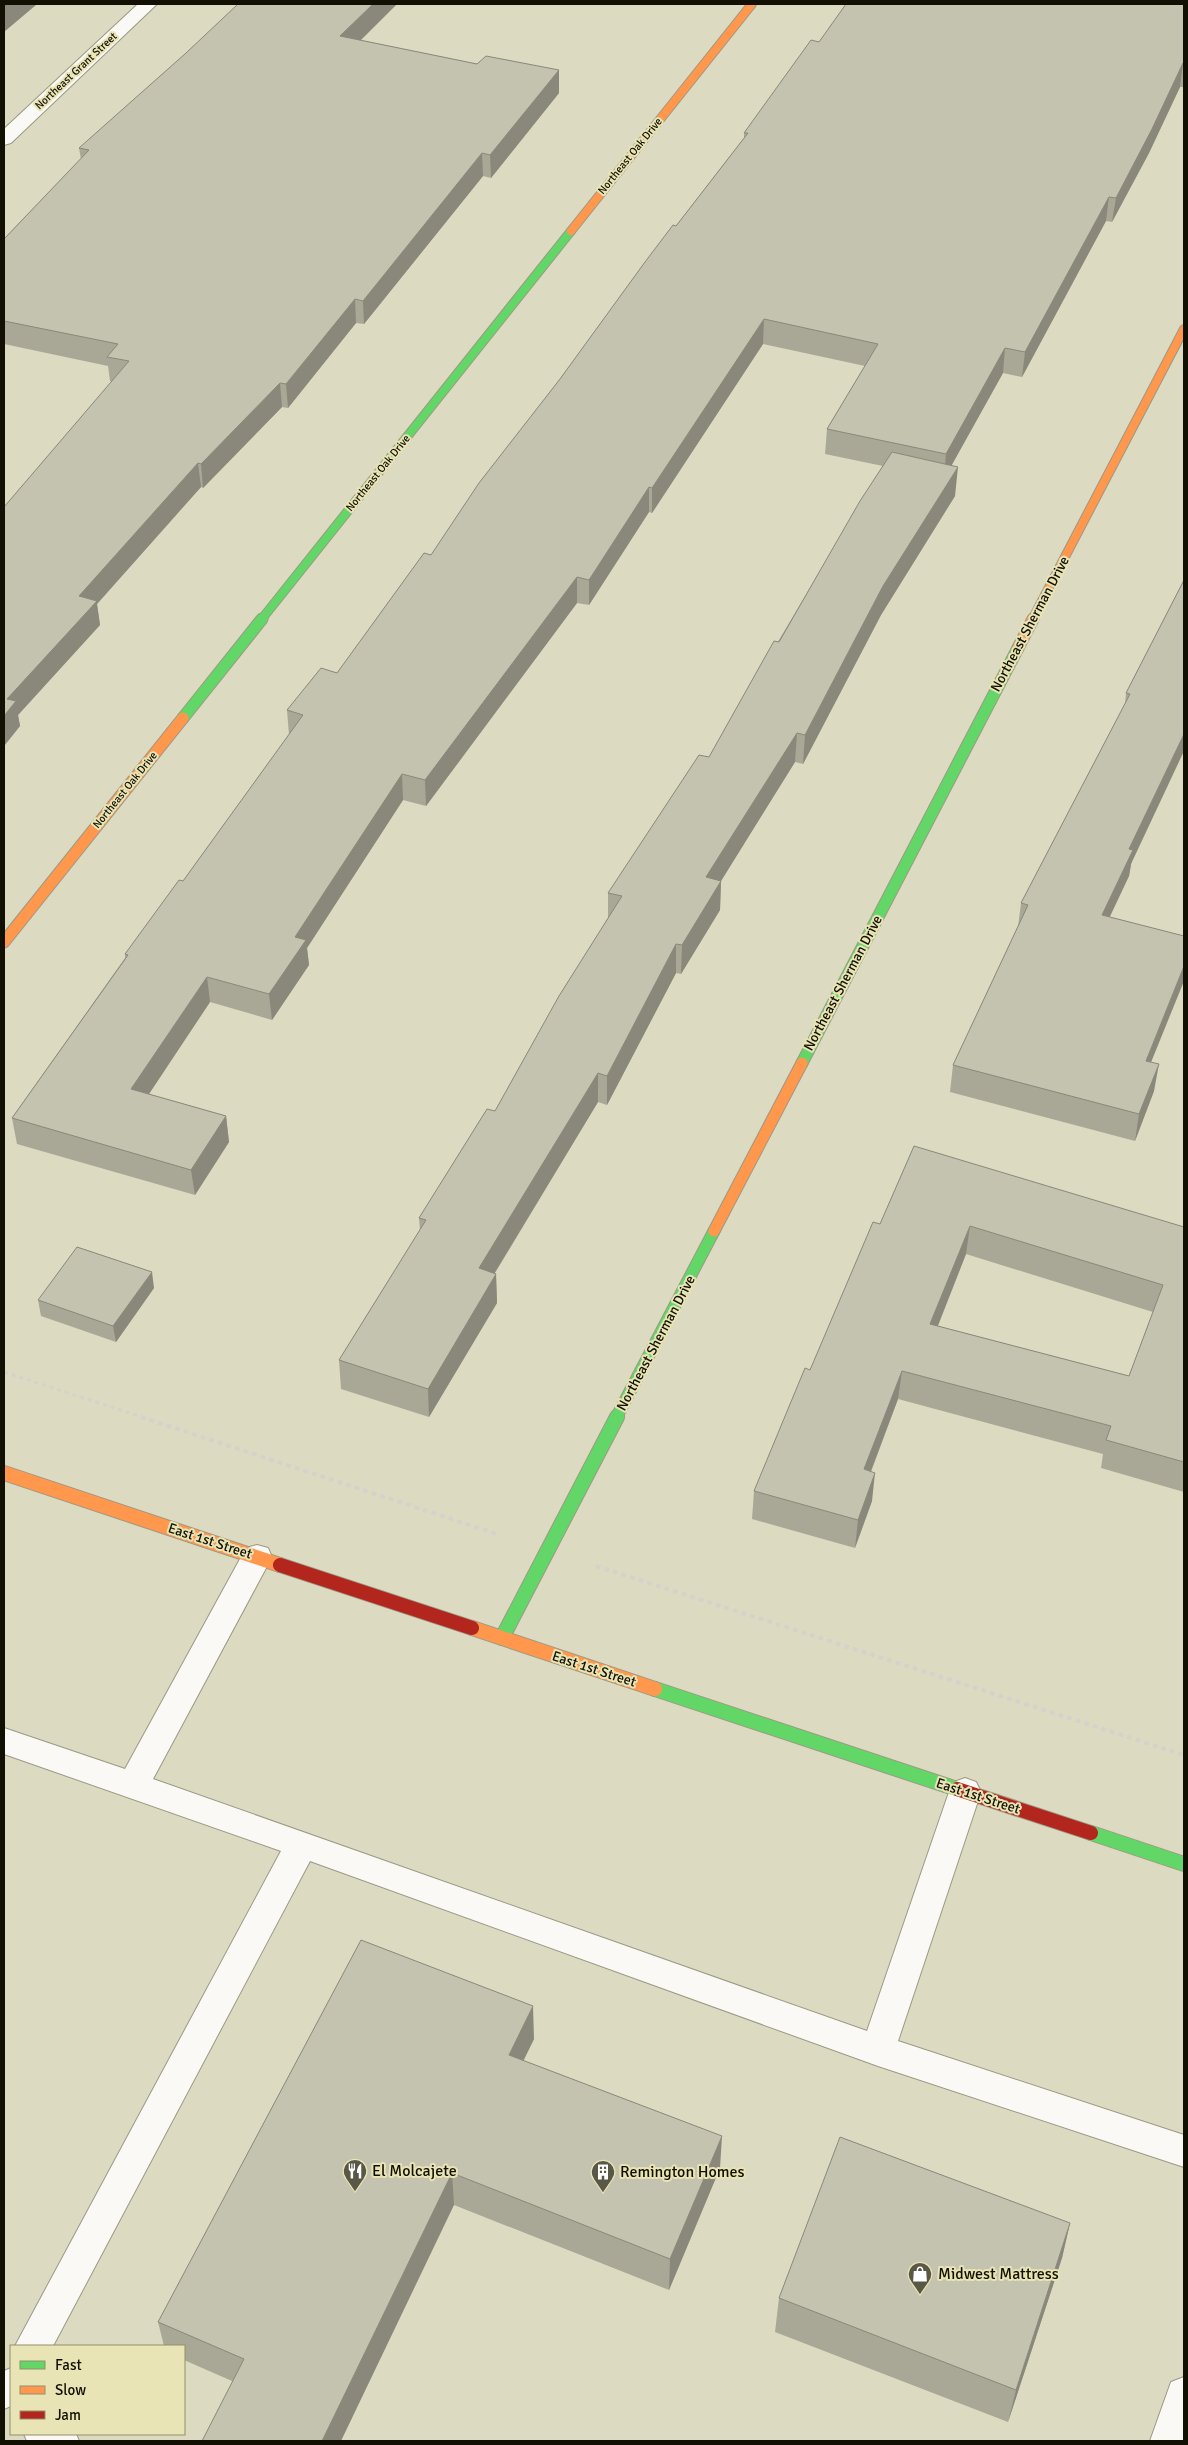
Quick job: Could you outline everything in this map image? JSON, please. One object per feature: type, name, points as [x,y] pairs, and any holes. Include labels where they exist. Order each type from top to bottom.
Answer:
[{"type":"street","name":"Northeast Grant Street","points":[[4,139],[148,4]]},
{"type":"street","name":"Northeast Oak Drive","points":[[4,942],[752,4]]},
{"type":"street","name":"Northeast Sherman Drive","points":[[502,1638],[1184,329]]},
{"type":"street","name":"East 1st Street","points":[[4,1473],[1184,1864]]},
{"type":"street","points":[[133,1785],[257,1557]]},
{"type":"street","points":[[4,1741],[302,1844],[878,2050],[1184,2151]]},
{"type":"street","points":[[878,2050],[965,1792]]},
{"type":"street","points":[[34,2345],[302,1844]]},
{"type":"street","points":[[1169,2441],[1184,2395]]},
{"type":"street","points":[[45,2435],[60,2441]]},
{"type":"building","points":[[238,4],[373,4],[340,36],[477,64],[486,56],[559,70],[490,155],[482,153],[363,301],[355,299],[286,384],[280,383],[201,464],[198,463],[79,596],[97,601],[7,699],[16,701],[4,716],[4,507],[129,361],[107,357],[118,344],[4,321],[4,239],[89,150],[79,148]]},
{"type":"building","points":[[846,4],[1184,4],[1184,63],[1116,198],[1109,197],[1025,352],[1005,348],[946,454],[827,429],[878,344],[764,319],[652,488],[649,487],[589,580],[577,577],[425,780],[402,774],[295,937],[306,940],[269,994],[207,977],[131,1089],[226,1116],[191,1170],[12,1118],[128,955],[125,954],[179,880],[183,881],[303,715],[287,710],[321,668],[337,673],[424,553],[431,555],[479,483],[560,379],[645,262],[673,225],[676,226],[748,133],[744,133],[811,40],[819,42]]},
{"type":"building","points":[[892,452],[958,467],[883,586],[805,735],[797,733],[706,877],[721,881],[682,945],[676,944],[607,1076],[598,1073],[479,1268],[496,1274],[428,1389],[339,1360],[426,1220],[419,1218],[487,1109],[495,1111],[559,996],[622,896],[608,893],[699,755],[709,757],[774,641],[779,642],[860,501]]},
{"type":"building","points":[[1184,580],[1184,734],[1129,849],[1133,850],[1102,915],[1184,936],[1184,966],[1146,1061],[1159,1064],[1139,1114],[953,1065],[1028,905],[1021,903],[1130,694],[1126,693]]},
{"type":"building","points":[[914,1146],[1184,1227],[1184,1462],[1106,1440],[1111,1426],[902,1371],[864,1469],[875,1473],[858,1520],[754,1491],[805,1368],[810,1370],[873,1222],[880,1224]],"holes":[[[970,1226],[1163,1285],[1129,1376],[930,1324]]]},
{"type":"building","points":[[77,1247],[152,1272],[113,1326],[38,1300]]},
{"type":"building","name":"El Molcajete","points":[[361,1940],[533,2006],[509,2055],[722,2136],[670,2259],[452,2173],[322,2441],[202,2441],[244,2359],[158,2322]]},
{"type":"building","name":"Midwest Mattress","points":[[840,2137],[1070,2223],[1016,2390],[779,2298]]},
{"type":"traffic: fast","points":[[183,718],[571,231]]},
{"type":"traffic: fast","points":[[802,1063],[1018,648]]},
{"type":"traffic: fast","points":[[502,1638],[714,1231]]},
{"type":"traffic: fast","points":[[655,1689],[957,1789]]},
{"type":"traffic: fast","points":[[1091,1833],[1184,1864]]},
{"type":"traffic: slow","points":[[571,231],[752,4]]},
{"type":"traffic: slow","points":[[1018,648],[1184,329]]},
{"type":"traffic: slow","points":[[4,942],[183,718]]},
{"type":"traffic: slow","points":[[714,1231],[802,1063]]},
{"type":"traffic: slow","points":[[4,1473],[280,1565]]},
{"type":"traffic: slow","points":[[472,1628],[655,1689]]},
{"type":"traffic: jam","points":[[280,1565],[472,1628]]},
{"type":"traffic: jam","points":[[957,1789],[1091,1833]]},
{"type":"place","name":"El Molcajete","points":[[355,2192]]},
{"type":"place","name":"Remington Homes","points":[[603,2193]]},
{"type":"place","name":"Midwest Mattress","points":[[920,2295]]}]
